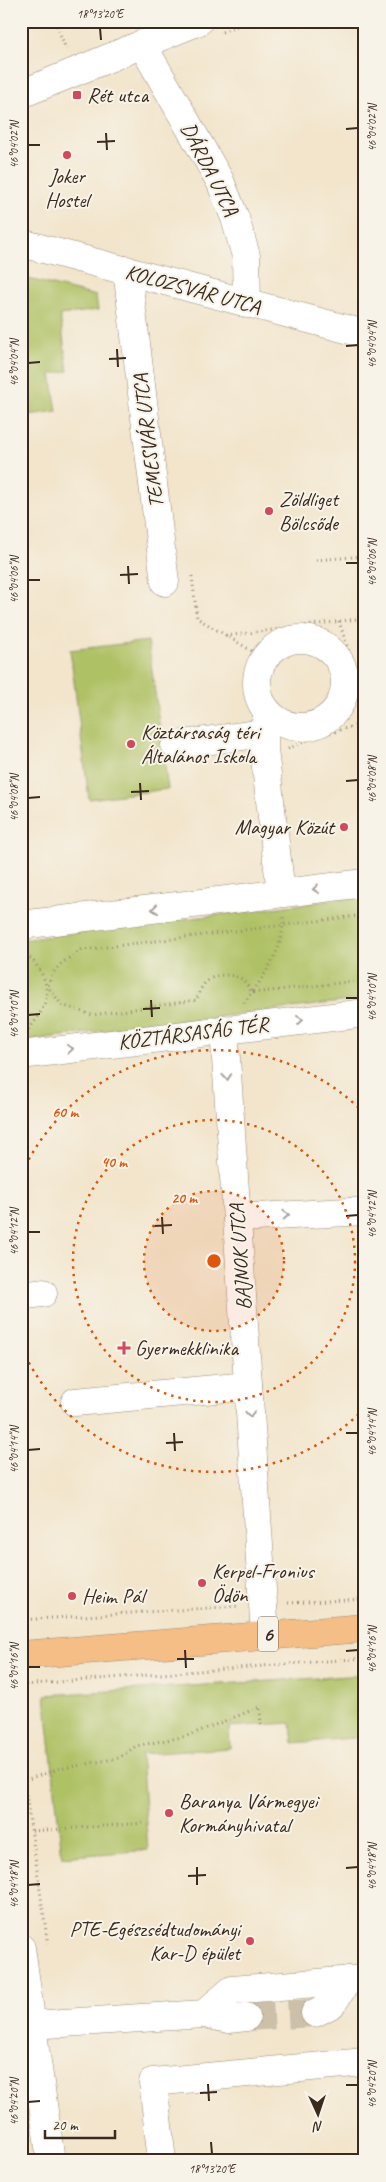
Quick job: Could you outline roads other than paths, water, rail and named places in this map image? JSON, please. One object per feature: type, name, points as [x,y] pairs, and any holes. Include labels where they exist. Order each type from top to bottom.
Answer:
[{"type":"main road","name":"6","points":[[21,1655],[265,1634],[365,1628]]},
{"type":"street","points":[[21,94],[199,21]]},
{"type":"street","name":"DÁRDA UTCA","points":[[142,44],[220,181],[236,218],[246,256],[247,304]]},
{"type":"street","name":"KOLOZSVÁR UTCA","points":[[21,242],[247,304],[365,334]]},
{"type":"street","name":"TEMESVÁR UTCA","points":[[127,270],[166,582]]},
{"type":"street","points":[[175,745],[272,732],[282,722],[298,727],[316,725],[330,716],[341,702],[346,686],[344,668],[335,654],[321,643],[304,638],[287,641],[272,649],[261,663],[257,680],[259,697],[272,732],[281,893]]},
{"type":"street","points":[[21,925],[365,883]]},
{"type":"street","name":"KÖZTÁRSASÁG TÉR","points":[[21,1056],[224,1029],[365,1013]]},
{"type":"street","name":"BAJNOK UTCA","points":[[224,1029],[265,1634]]},
{"type":"street","points":[[237,1218],[365,1211]]},
{"type":"street","points":[[75,1402],[248,1386]]},
{"type":"street","points":[[21,1948],[32,2026],[32,2106],[51,2161]]},
{"type":"street","points":[[204,2014],[232,1990],[356,1980]]},
{"type":"street","points":[[315,2013],[332,2004],[356,1980]]},
{"type":"street","points":[[32,2026],[204,2014],[229,2019],[246,2017]]},
{"type":"street","points":[[162,2161],[153,2082],[365,2062]]},
{"type":"tunnel","points":[[246,2017],[315,2013]]},
{"type":"place","name":"Rét utca","points":[[77,95]]},
{"type":"place","name":"Joker Hostel","points":[[67,155]]},
{"type":"place","name":"Zöldliget Bölcsőde","points":[[269,511]]},
{"type":"place","name":"Köztársaság téri Általános Iskola","points":[[131,744]]},
{"type":"place","name":"Magyar Közút","points":[[344,827]]},
{"type":"place","name":"Gyermekklinika","points":[[124,1348]]},
{"type":"place","name":"Kerpel-Fronius Ödön","points":[[202,1583]]},
{"type":"place","name":"Heim Pál","points":[[72,1596]]},
{"type":"place","name":"Baranya Vármegyei Kormányhivatal","points":[[169,1813]]},
{"type":"place","name":"PTE-Egészsédtudományi Kar-D épület","points":[[250,1941]]}]
